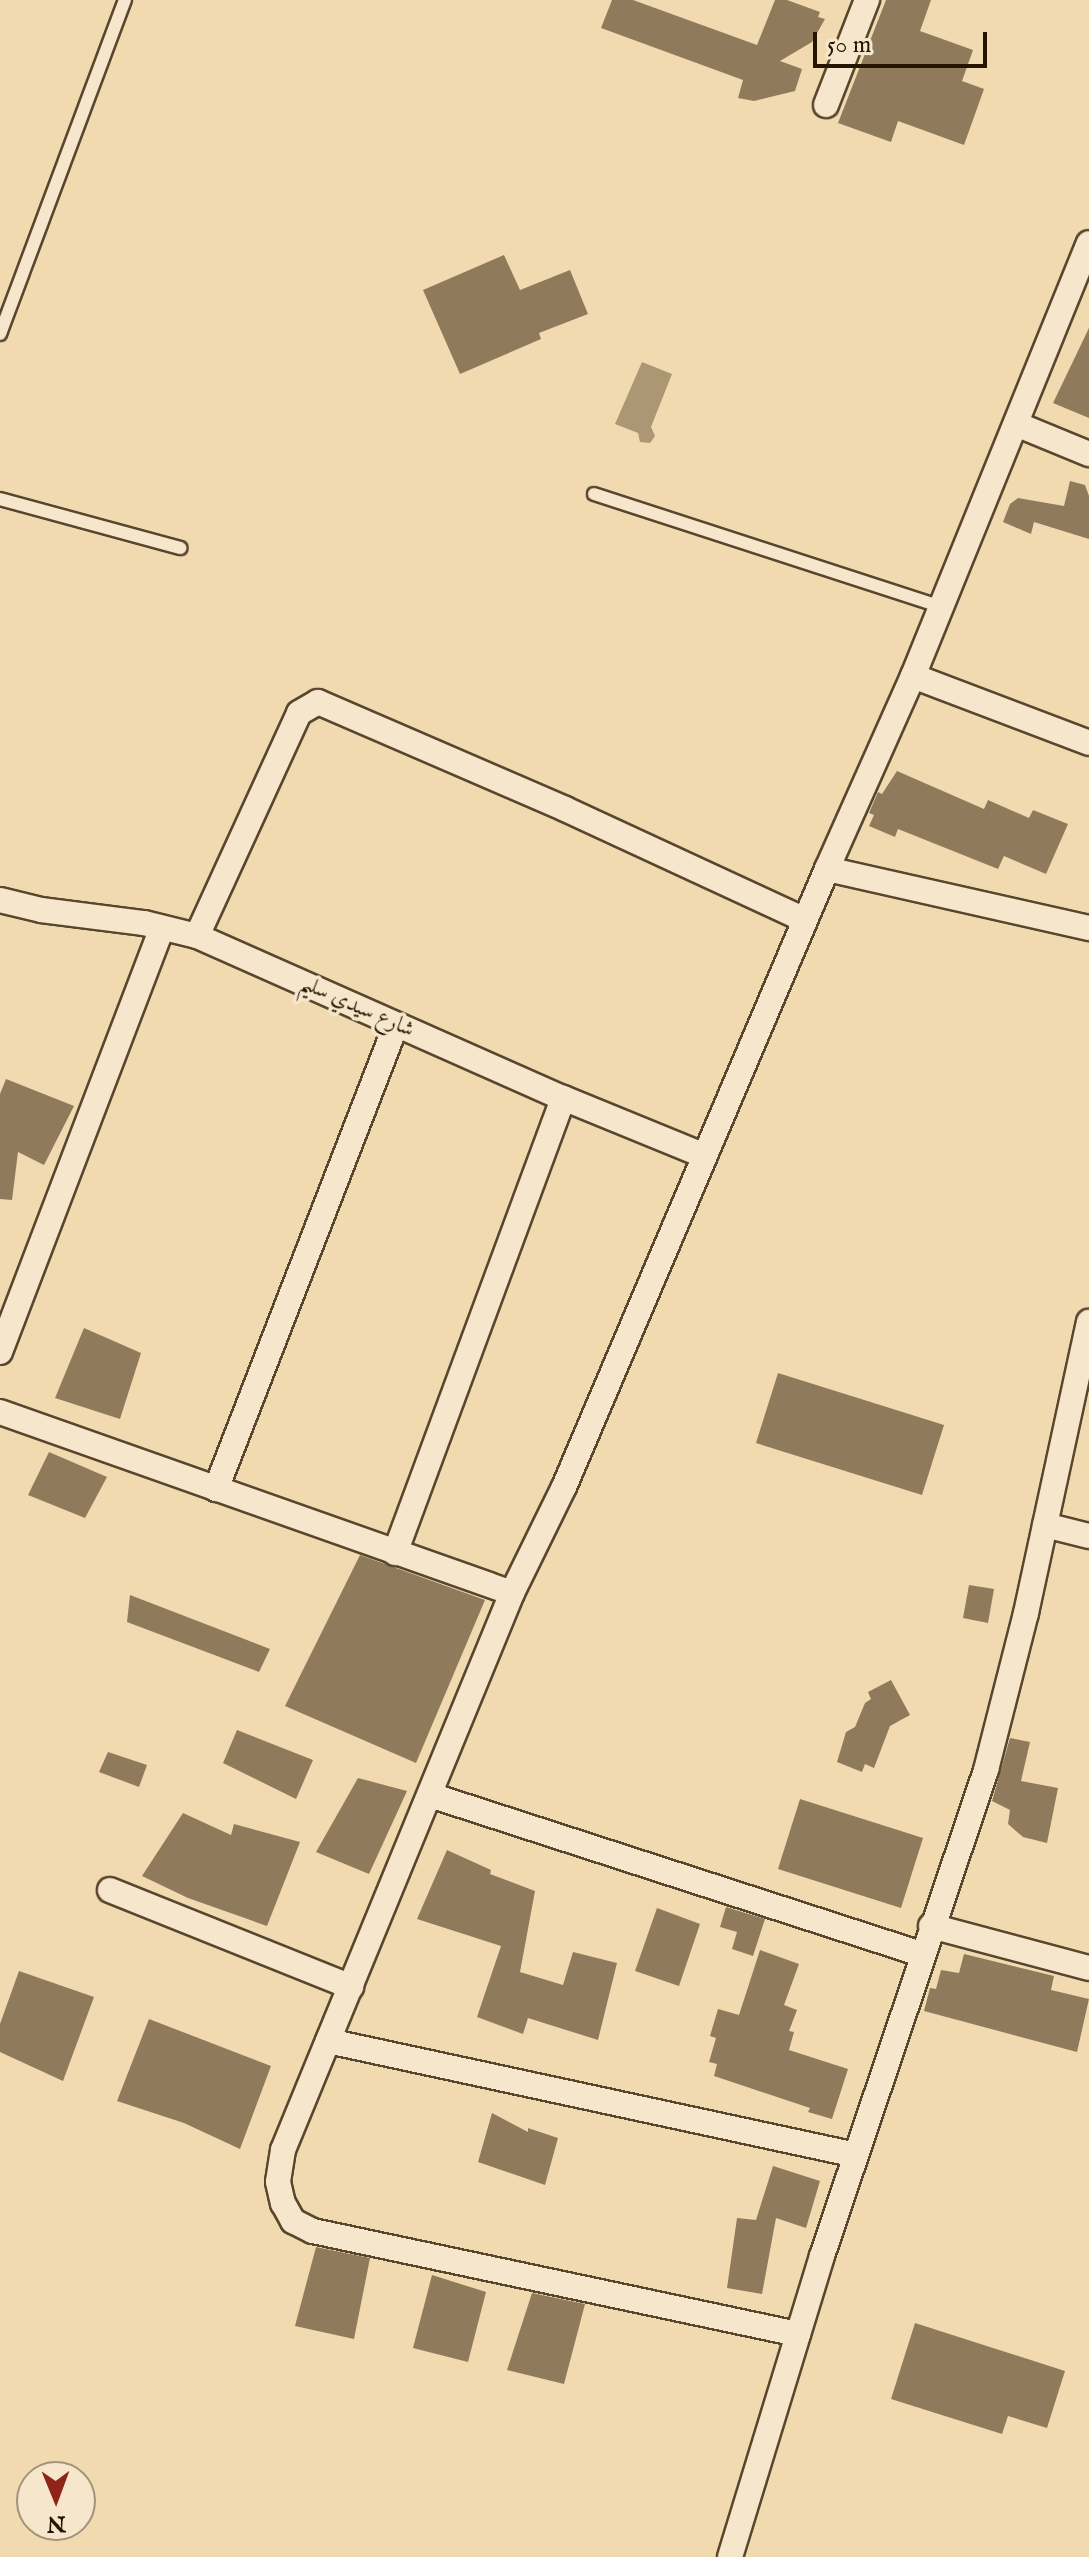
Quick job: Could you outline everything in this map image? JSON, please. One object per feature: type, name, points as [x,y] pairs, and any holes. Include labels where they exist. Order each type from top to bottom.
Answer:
[{"type":"street","points":[[826,105],[867,0]]},
{"type":"street","points":[[798,2334],[313,2231],[293,2221],[278,2182],[283,2150],[512,1593],[564,1487],[703,1155],[913,676],[1089,243]]},
{"type":"street","points":[[1016,424],[1089,454]]},
{"type":"street","points":[[913,676],[1089,743]]},
{"type":"street","points":[[197,936],[299,713],[318,702],[565,809],[805,920]]},
{"type":"street","points":[[827,869],[1089,928]]},
{"type":"street","name":"شارع سيدي سليم","points":[[0,900],[197,936],[563,1098],[703,1155]]},
{"type":"street","points":[[0,1352],[162,928]]},
{"type":"street","points":[[216,1489],[396,1025]]},
{"type":"street","points":[[395,1553],[563,1098]]},
{"type":"street","points":[[730,2557],[798,2334],[921,1954],[986,1770],[1045,1525],[1089,1322]]},
{"type":"street","points":[[0,1412],[512,1593]]},
{"type":"street","points":[[1045,1525],[1089,1536]]},
{"type":"street","points":[[430,1795],[921,1954]]},
{"type":"street","points":[[110,1890],[351,1987]]},
{"type":"street","points":[[931,1926],[1089,1968]]},
{"type":"street","points":[[328,2041],[856,2155]]},
{"type":"lane","points":[[0,334],[125,0]]},
{"type":"lane","points":[[594,494],[941,607]]},
{"type":"lane","points":[[0,499],[180,548]]},
{"type":"shaded area","points":[[642,362],[672,374],[651,427],[655,436],[650,443],[640,442],[638,433],[615,424]]},
{"type":"building","points":[[612,0],[633,0],[757,45],[775,0],[787,0],[820,12],[818,17],[825,19],[812,42],[780,61],[802,69],[795,91],[754,101],[738,98],[743,80],[601,28]]},
{"type":"building","points":[[886,0],[931,0],[920,31],[973,50],[962,81],[984,89],[964,145],[898,121],[891,142],[838,123]]},
{"type":"building","points":[[504,255],[520,290],[570,270],[588,314],[539,333],[541,339],[460,374],[423,290]]},
{"type":"building","points":[[1089,328],[1089,418],[1053,403]]},
{"type":"building","points":[[1070,481],[1085,485],[1089,496],[1089,539],[1034,522],[1031,534],[1003,522],[1010,504],[1018,498],[1064,506]]},
{"type":"building","points":[[897,771],[984,809],[988,800],[1029,818],[1033,810],[1068,824],[1046,874],[1004,856],[998,869],[898,829],[895,837],[869,826],[874,815],[869,813],[878,792],[882,794]]},
{"type":"building","points":[[6,1079],[74,1106],[44,1165],[18,1152],[12,1200],[0,1199],[0,1094]]},
{"type":"building","points":[[84,1328],[141,1353],[120,1419],[55,1398]]},
{"type":"building","points":[[778,1373],[944,1425],[922,1495],[756,1443]]},
{"type":"building","points":[[49,1452],[107,1477],[85,1518],[28,1495]]},
{"type":"building","points":[[360,1555],[485,1600],[416,1763],[285,1706]]},
{"type":"building","points":[[969,1585],[994,1589],[988,1623],[963,1618]]},
{"type":"building","points":[[130,1595],[270,1649],[259,1672],[127,1622]]},
{"type":"building","points":[[891,1680],[910,1715],[890,1726],[874,1768],[865,1764],[862,1772],[837,1762],[846,1732],[855,1727],[865,1703],[871,1699],[868,1692]]},
{"type":"building","points":[[237,1730],[313,1760],[296,1799],[223,1763]]},
{"type":"building","points":[[1010,1738],[1030,1742],[1021,1781],[1058,1788],[1047,1843],[1023,1837],[1008,1824],[1010,1810],[992,1801]]},
{"type":"building","points":[[108,1752],[147,1765],[139,1787],[99,1772]]},
{"type":"building","points":[[358,1778],[407,1791],[369,1874],[316,1852]]},
{"type":"building","points":[[800,1799],[923,1838],[901,1908],[778,1869]]},
{"type":"building","points":[[183,1813],[231,1835],[234,1824],[300,1842],[267,1926],[188,1898],[142,1876]]},
{"type":"building","points":[[447,1850],[491,1870],[490,1874],[535,1891],[520,1972],[563,1985],[573,1952],[617,1963],[598,2040],[528,2018],[523,2034],[477,2017],[501,1946],[417,1919]]},
{"type":"building","points":[[726,1907],[765,1919],[753,1956],[732,1949],[737,1932],[720,1927]]},
{"type":"building","points":[[657,1908],[700,1924],[679,1986],[635,1971]]},
{"type":"building","points":[[760,1950],[799,1964],[784,2005],[797,2010],[789,2031],[794,2032],[789,2050],[848,2069],[832,2119],[808,2112],[810,2108],[714,2076],[717,2064],[709,2062],[716,2038],[710,2036],[718,2009],[739,2015]]},
{"type":"building","points":[[964,1954],[1054,1976],[1051,1990],[1089,1999],[1077,2052],[924,2011],[930,1988],[936,1989],[941,1970],[959,1973]]},
{"type":"building","points":[[19,1971],[94,1997],[63,2081],[0,2052],[0,2024]]},
{"type":"building","points":[[149,2019],[271,2066],[240,2149],[184,2123],[117,2101]]},
{"type":"building","points":[[492,2113],[528,2132],[528,2128],[558,2138],[545,2185],[478,2162]]},
{"type":"building","points":[[773,2166],[820,2181],[806,2228],[776,2218],[762,2294],[727,2288],[737,2218],[756,2220]]},
{"type":"building","points":[[316,2247],[370,2258],[354,2339],[295,2326]]},
{"type":"building","points":[[432,2275],[486,2292],[468,2362],[413,2348]]},
{"type":"building","points":[[532,2293],[585,2304],[564,2384],[507,2370]]},
{"type":"building","points":[[915,2323],[1065,2371],[1047,2428],[1008,2416],[1002,2434],[891,2399]]}]
